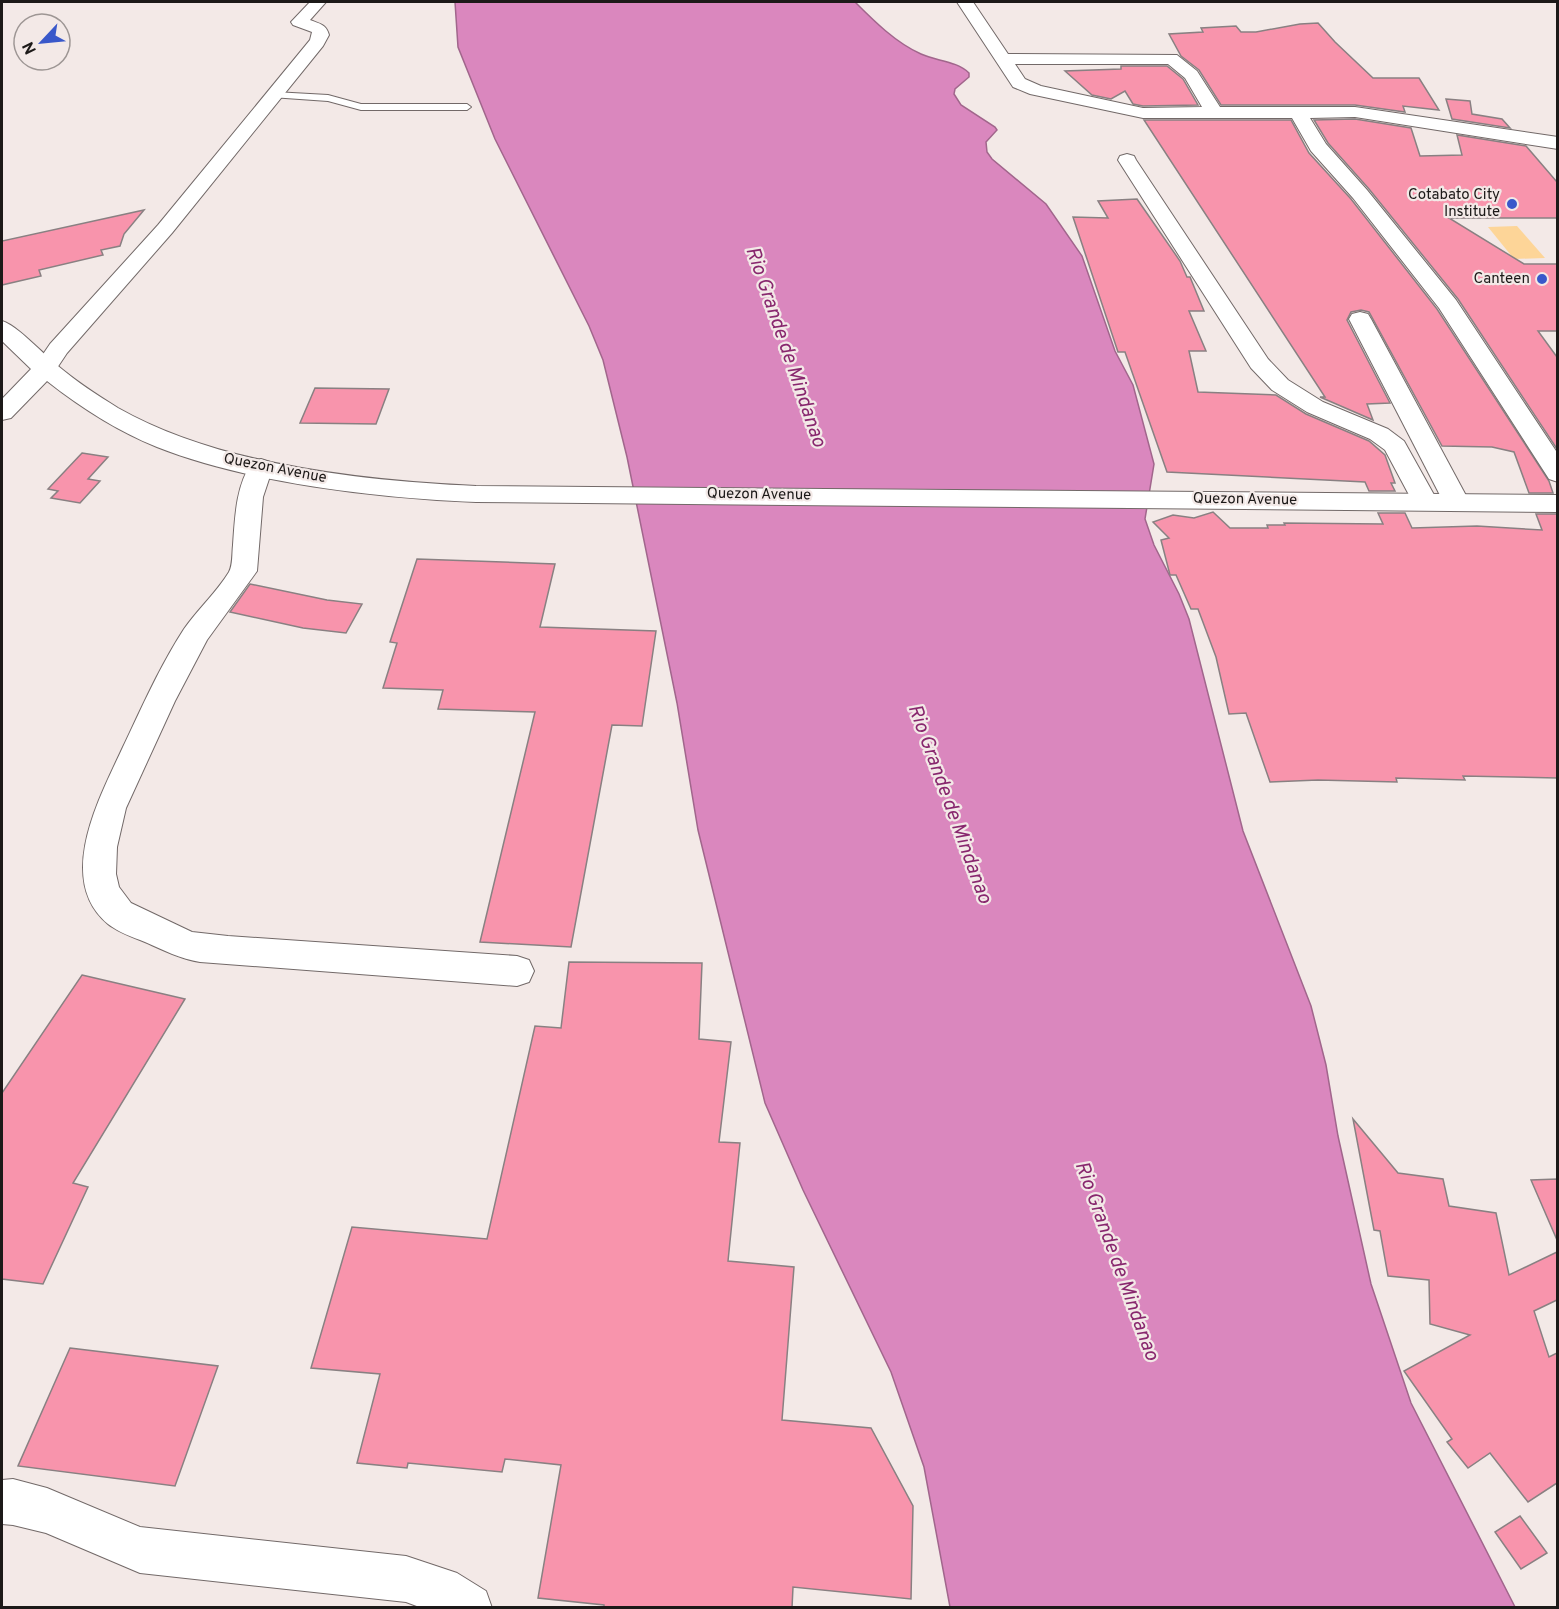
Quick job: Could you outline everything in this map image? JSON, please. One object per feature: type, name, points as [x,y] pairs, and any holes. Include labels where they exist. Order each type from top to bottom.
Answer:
[{"type":"street","points":[[2,413],[45,369],[58,349],[165,229],[321,35],[319,29],[300,22],[318,2]]},
{"type":"street","points":[[965,2],[1019,83],[1036,90],[1143,113],[1297,111],[1365,113],[1557,143]]},
{"type":"street","points":[[1002,59],[1171,59],[1179,63],[1196,80],[1214,112]]},
{"type":"street","points":[[1297,111],[1318,147],[1360,194],[1448,305],[1557,474]]},
{"type":"street","points":[[1127,160],[1259,363],[1280,385],[1315,407],[1379,434],[1395,446],[1425,502]]},
{"type":"street","points":[[1360,319],[1457,503]]},
{"type":"street","name":"Quezon Avenue","points":[[2,328],[45,369],[112,414],[150,434],[183,447],[261,467],[352,484],[437,493],[1557,504]]},
{"type":"street","points":[[261,467],[250,497],[244,571],[195,634],[160,701],[110,808],[99,861],[106,897],[117,912],[143,926],[190,945],[228,951],[517,971]]},
{"type":"street","points":[[2,1502],[13,1502],[47,1511],[140,1550],[406,1579],[440,1590],[469,1608]]},
{"type":"lane","points":[[274,94],[328,98],[361,107],[467,107]]},
{"type":"shaded area","points":[[1517,226],[1545,258],[1514,259],[1488,227]]},
{"type":"water","name":"Rio Grande de Mindanao","points":[[455,2],[855,2],[903,44],[927,56],[959,66],[969,73],[969,77],[955,89],[954,94],[961,105],[995,127],[997,130],[986,142],[987,152],[992,159],[1046,204],[1082,256],[1115,351],[1133,385],[1154,464],[1145,519],[1154,545],[1189,619],[1243,831],[1311,1006],[1326,1065],[1338,1136],[1371,1284],[1411,1403],[1515,1607],[950,1607],[924,1467],[891,1372],[803,1190],[765,1103],[698,830],[677,703],[627,457],[603,360],[589,326],[495,139],[458,47]]},
{"type":"building","points":[[1318,23],[1373,78],[1419,78],[1439,110],[1403,106],[1405,112],[1355,105],[1221,105],[1199,70],[1181,56],[1169,34],[1203,32],[1201,28],[1236,26],[1241,32],[1256,32]]},
{"type":"building","points":[[1121,66],[1167,66],[1183,79],[1198,105],[1143,106],[1133,104],[1125,91],[1111,99],[1092,95],[1065,71],[1121,69]]},
{"type":"building","points":[[1446,99],[1470,101],[1472,114],[1502,119],[1510,128],[1452,119]]},
{"type":"building","points":[[1355,119],[1411,128],[1420,156],[1462,155],[1457,135],[1526,146],[1557,182],[1557,218],[1449,218],[1524,264],[1557,264],[1557,331],[1538,331],[1557,357],[1557,449],[1458,299],[1369,189],[1328,143],[1314,120]]},
{"type":"building","points":[[1144,120],[1291,120],[1309,153],[1351,199],[1437,309],[1549,481],[1553,493],[1529,493],[1514,452],[1492,447],[1442,446],[1369,312],[1361,310],[1351,312],[1347,320],[1390,403],[1367,404],[1373,420],[1320,397],[1325,397]]},
{"type":"building","points":[[1137,199],[1180,261],[1187,277],[1190,277],[1204,311],[1189,311],[1206,351],[1189,351],[1198,392],[1276,395],[1306,414],[1369,441],[1385,455],[1395,483],[1391,483],[1395,491],[1369,491],[1365,482],[1167,472],[1125,352],[1118,352],[1073,217],[1108,218],[1098,201]]},
{"type":"building","points":[[144,210],[124,234],[120,246],[101,250],[103,255],[39,270],[41,276],[2,285],[2,241]]},
{"type":"building","points":[[315,388],[389,389],[376,424],[300,423]]},
{"type":"building","points":[[82,453],[108,457],[88,479],[100,481],[80,503],[51,498],[58,491],[48,489]]},
{"type":"building","points":[[1213,512],[1230,528],[1268,528],[1267,525],[1285,525],[1284,523],[1383,524],[1378,513],[1405,513],[1412,528],[1477,526],[1542,530],[1536,514],[1557,514],[1557,778],[1463,776],[1465,780],[1396,778],[1397,782],[1318,780],[1270,782],[1246,713],[1229,714],[1216,657],[1198,609],[1191,609],[1176,575],[1170,575],[1161,540],[1169,538],[1153,522],[1173,515],[1194,518]]},
{"type":"building","points":[[417,559],[555,564],[540,627],[656,631],[642,726],[612,725],[571,947],[480,942],[535,712],[438,709],[443,690],[383,688],[397,643],[390,642]]},
{"type":"building","points":[[250,584],[327,600],[362,604],[346,633],[303,628],[230,612]]},
{"type":"building","points":[[569,962],[702,963],[699,1039],[731,1042],[719,1142],[740,1143],[728,1261],[794,1267],[782,1420],[871,1428],[913,1506],[911,1599],[793,1587],[792,1608],[604,1608],[604,1605],[538,1598],[561,1465],[505,1459],[502,1472],[408,1463],[407,1468],[357,1463],[380,1374],[311,1368],[352,1227],[487,1239],[535,1026],[561,1028]]},
{"type":"building","points":[[82,975],[185,999],[73,1183],[88,1187],[43,1284],[2,1279],[2,1093]]},
{"type":"building","points":[[1353,1119],[1398,1173],[1443,1179],[1449,1206],[1496,1213],[1509,1275],[1557,1252],[1557,1300],[1534,1311],[1549,1357],[1557,1353],[1557,1483],[1528,1502],[1490,1453],[1468,1468],[1447,1442],[1452,1439],[1404,1371],[1470,1335],[1430,1324],[1429,1280],[1388,1276],[1380,1231],[1374,1230]]},
{"type":"building","points":[[1557,1179],[1557,1240],[1531,1180]]},
{"type":"building","points":[[70,1348],[218,1366],[175,1486],[18,1466]]},
{"type":"building","points":[[1520,1516],[1547,1553],[1521,1569],[1495,1532]]},
{"type":"place","name":"Cotabato City Institute","points":[[1512,204]]},
{"type":"place","name":"Canteen","points":[[1542,279]]}]
